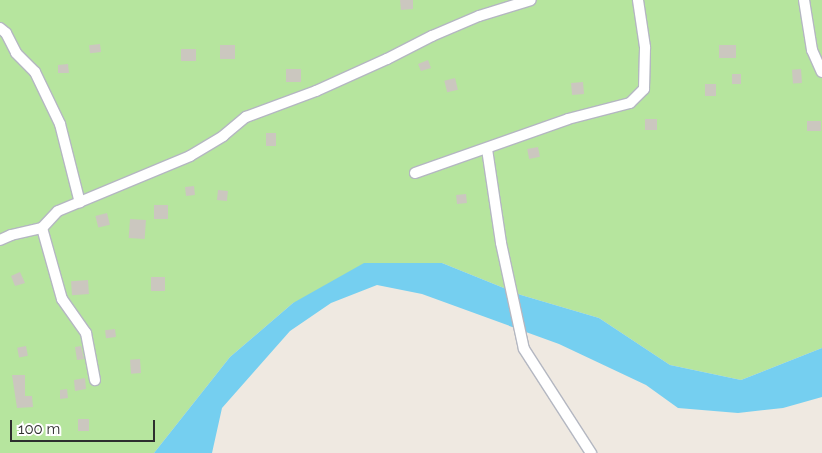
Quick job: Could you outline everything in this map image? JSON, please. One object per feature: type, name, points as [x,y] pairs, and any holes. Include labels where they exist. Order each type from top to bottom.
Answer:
[{"type":"street","points":[[0,240],[11,235],[42,228],[53,214],[190,156],[223,136],[246,117],[316,91],[479,16],[531,0]]},
{"type":"street","points":[[415,173],[475,150],[487,149],[568,119],[630,103],[644,89],[644,47],[638,0]]},
{"type":"street","points":[[804,0],[812,50],[822,72]]},
{"type":"street","points":[[0,28],[6,33],[16,53],[34,72],[60,124],[80,203]]},
{"type":"street","points":[[487,149],[501,243],[524,349],[591,453]]},
{"type":"street","points":[[42,228],[62,299],[86,334],[96,380]]},
{"type":"green space","points":[[0,0],[822,0],[822,348],[741,380],[670,365],[599,318],[521,295],[442,263],[293,303],[230,357],[154,453],[0,453]]},
{"type":"water","points":[[364,263],[442,263],[521,295],[599,318],[670,365],[741,380],[822,348],[822,397],[783,408],[738,413],[678,408],[646,385],[559,344],[422,294],[377,285],[331,303],[290,331],[222,408],[212,453],[154,453],[230,357],[293,303]]},
{"type":"building","points":[[400,0],[413,0],[413,9],[401,10]]},
{"type":"building","points":[[100,44],[101,52],[90,53],[89,45]]},
{"type":"building","points":[[220,45],[235,45],[235,59],[220,59]]},
{"type":"building","points":[[719,45],[736,45],[736,58],[719,58]]},
{"type":"building","points":[[181,49],[196,49],[196,61],[181,61]]},
{"type":"building","points":[[428,60],[431,68],[421,71],[418,64]]},
{"type":"building","points":[[68,64],[69,73],[58,73],[58,65]]},
{"type":"building","points":[[286,69],[301,69],[301,82],[286,82]]},
{"type":"building","points":[[801,69],[802,83],[793,84],[792,70]]},
{"type":"building","points":[[732,74],[741,74],[741,84],[732,84]]},
{"type":"building","points":[[455,78],[458,90],[447,92],[444,81]]},
{"type":"building","points":[[583,82],[584,94],[572,95],[571,83]]},
{"type":"building","points":[[705,84],[716,84],[716,96],[705,96]]},
{"type":"building","points":[[645,119],[657,119],[657,130],[645,130]]},
{"type":"building","points":[[807,121],[821,121],[821,131],[807,131]]},
{"type":"building","points":[[266,133],[276,133],[276,146],[266,146]]},
{"type":"building","points":[[538,147],[540,157],[529,159],[527,149]]},
{"type":"building","points":[[194,186],[195,195],[186,196],[185,187]]},
{"type":"building","points":[[218,190],[228,191],[227,201],[217,200]]},
{"type":"building","points":[[466,194],[467,203],[457,204],[456,195]]},
{"type":"building","points":[[154,205],[168,205],[168,219],[154,219]]},
{"type":"building","points":[[107,213],[110,225],[98,228],[95,216]]},
{"type":"building","points":[[130,219],[146,220],[145,239],[129,238]]},
{"type":"building","points":[[20,272],[25,283],[15,286],[11,276]]},
{"type":"building","points":[[151,277],[165,277],[165,291],[151,291]]},
{"type":"building","points":[[88,280],[89,294],[72,295],[71,281]]},
{"type":"building","points":[[115,329],[116,337],[106,338],[105,330]]},
{"type":"building","points":[[26,346],[28,356],[19,358],[17,348]]},
{"type":"building","points":[[81,346],[84,359],[77,360],[75,347]]},
{"type":"building","points":[[140,359],[141,373],[131,374],[130,360]]},
{"type":"building","points":[[12,375],[25,375],[25,396],[32,396],[33,407],[17,408]]},
{"type":"building","points":[[85,378],[86,389],[75,391],[74,380]]},
{"type":"building","points":[[67,389],[68,398],[60,399],[60,390]]},
{"type":"building","points":[[78,419],[89,419],[89,431],[78,431]]}]
